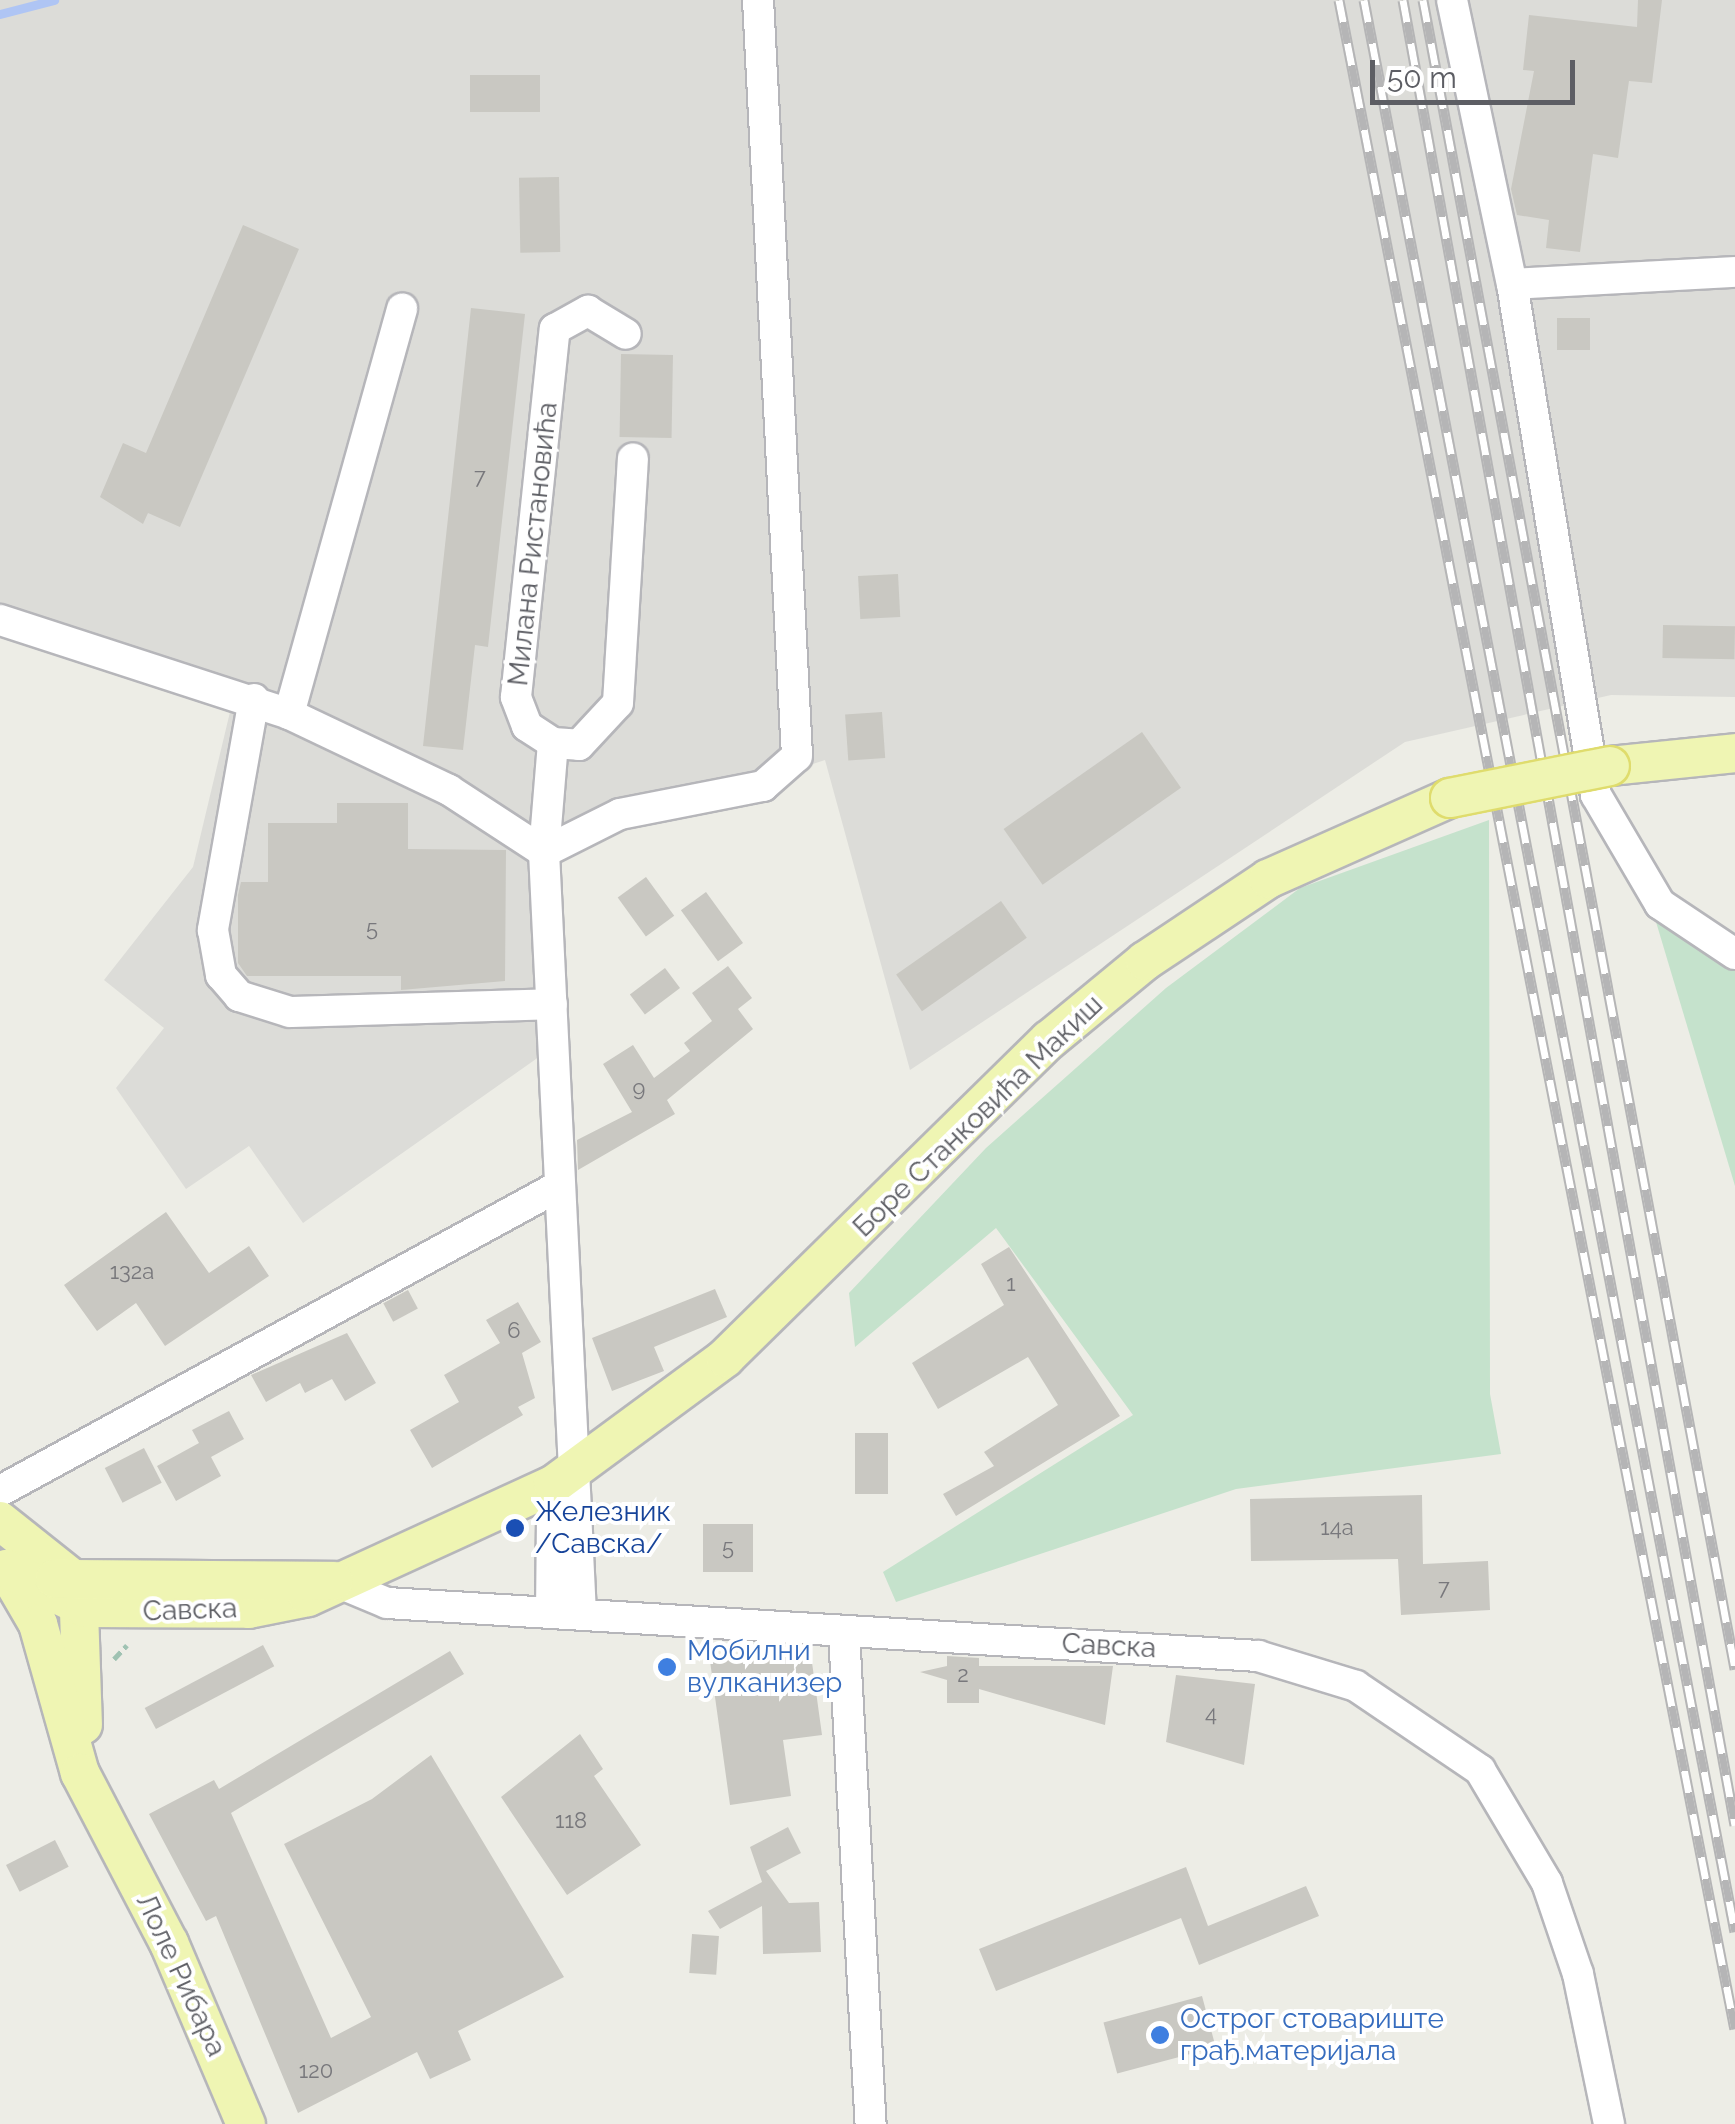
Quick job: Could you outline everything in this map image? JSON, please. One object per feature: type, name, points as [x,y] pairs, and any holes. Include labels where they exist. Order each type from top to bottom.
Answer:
[{"type":"main road","name":"Боре Станковића Макиш","points":[[334,1581],[570,1476],[748,1337],[1050,1040],[1146,961],[1268,878],[1450,798],[1610,766],[1735,753]]},
{"type":"main road","points":[[0,1521],[51,1595]]},
{"type":"main road","name":"Лоле Рибара","points":[[3,1566],[51,1595],[84,1608],[78,1694],[112,1829]]},
{"type":"main road","name":"Савска","points":[[51,1595],[132,1582],[334,1581]]},
{"type":"main road","name":"Савска","points":[[84,1608],[214,1613],[288,1603],[334,1581]]},
{"type":"main road","name":"Лоле Рибара","points":[[51,1595],[65,1737],[112,1829],[246,2124]]},
{"type":"street","points":[[544,852],[620,814],[763,786],[797,756],[758,0]]},
{"type":"street","points":[[1452,0],[1512,284],[1596,795],[1660,904],[1735,954]]},
{"type":"street","points":[[1512,284],[1735,272]]},
{"type":"street","points":[[288,714],[402,308]]},
{"type":"street","name":"Милана Ристановића","points":[[553,743],[528,726],[516,697],[556,329],[588,311],[626,334]]},
{"type":"street","points":[[566,1614],[552,1521],[570,1476],[544,852],[553,743],[579,744],[618,703],[633,458]]},
{"type":"street","points":[[0,620],[254,699],[449,790],[544,852]]},
{"type":"street","points":[[254,699],[213,930],[222,974],[239,996],[290,1012],[552,1004]]},
{"type":"street","points":[[0,1491],[557,1187]]},
{"type":"street","name":"Савска","points":[[334,1581],[387,1603],[1258,1656],[1356,1686],[1480,1770],[1547,1883],[1578,1974],[1609,2124]]},
{"type":"street","points":[[844,1633],[871,2124]]},
{"type":"path","points":[[114,1659],[127,1646]]},
{"type":"shaded area","points":[[0,0],[1735,0],[1735,697],[1611,695],[1405,742],[910,1070],[825,760],[544,853],[553,1047],[303,1223],[249,1146],[186,1189],[116,1088],[164,1028],[104,980],[193,867],[235,691],[0,620]]},
{"type":"green space","points":[[1489,820],[1490,1394],[1501,1454],[1236,1489],[896,1602],[883,1572],[1133,1415],[996,1228],[855,1347],[849,1293],[986,1148],[1166,988],[1300,888]]},
{"type":"green space","points":[[1639,865],[1735,953],[1735,1186]]},
{"type":"building","points":[[1638,0],[1662,0],[1652,83],[1629,81],[1618,158],[1593,154],[1580,252],[1546,248],[1549,220],[1517,215],[1511,189],[1534,71],[1523,70],[1529,15],[1637,27]]},
{"type":"building","points":[[470,75],[540,75],[540,112],[470,112]]},
{"type":"building","points":[[559,177],[560,252],[520,253],[519,178]]},
{"type":"building","points":[[243,225],[299,249],[180,527],[148,513],[143,524],[100,497],[123,443],[146,453]]},
{"type":"building","points":[[471,308],[525,314],[488,647],[475,645],[463,750],[423,746]]},
{"type":"building","points":[[1557,318],[1590,318],[1590,350],[1557,350]]},
{"type":"building","points":[[621,354],[673,355],[672,438],[620,437]]},
{"type":"building","points":[[898,574],[900,617],[860,619],[858,576]]},
{"type":"building","points":[[1663,625],[1735,626],[1734,659],[1662,658]]},
{"type":"building","points":[[882,712],[885,758],[848,760],[845,715]]},
{"type":"building","points":[[1142,732],[1181,788],[1043,885],[1004,829]]},
{"type":"building","points":[[337,803],[408,803],[408,849],[506,850],[505,981],[401,990],[401,976],[247,976],[238,963],[238,895],[241,882],[268,882],[268,823],[337,823]]},
{"type":"building","points":[[646,877],[674,916],[646,936],[618,898]]},
{"type":"building","points":[[706,892],[743,943],[718,961],[681,910]]},
{"type":"building","points":[[1001,901],[1027,938],[922,1011],[896,974]]},
{"type":"building","points":[[728,966],[752,998],[738,1009],[753,1029],[667,1100],[675,1114],[578,1170],[577,1140],[632,1112],[603,1064],[633,1045],[654,1078],[690,1051],[684,1043],[712,1021],[692,993]]},
{"type":"building","points":[[665,968],[680,988],[645,1014],[630,994]]},
{"type":"building","points":[[166,1212],[209,1273],[249,1246],[269,1276],[165,1346],[136,1303],[97,1331],[64,1285]]},
{"type":"building","points":[[1009,1247],[1120,1416],[956,1516],[943,1494],[994,1466],[984,1452],[1058,1405],[1028,1357],[938,1409],[912,1363],[1004,1305],[981,1264]]},
{"type":"building","points":[[715,1289],[727,1317],[654,1347],[664,1371],[612,1391],[592,1338]]},
{"type":"building","points":[[408,1290],[418,1309],[393,1322],[383,1303]]},
{"type":"building","points":[[518,1302],[541,1342],[522,1353],[535,1398],[518,1407],[523,1415],[432,1468],[410,1430],[459,1402],[444,1375],[500,1343],[486,1320]]},
{"type":"building","points":[[347,1333],[376,1383],[345,1401],[332,1379],[305,1393],[300,1383],[266,1402],[251,1375]]},
{"type":"building","points":[[229,1411],[244,1439],[211,1457],[221,1476],[176,1501],[157,1466],[199,1443],[192,1430]]},
{"type":"building","points":[[855,1433],[888,1433],[888,1494],[855,1494]]},
{"type":"building","points":[[144,1448],[162,1483],[123,1503],[105,1468]]},
{"type":"building","points":[[1422,1495],[1423,1564],[1488,1561],[1490,1610],[1401,1615],[1398,1559],[1251,1561],[1250,1499]]},
{"type":"building","points":[[703,1524],[753,1524],[753,1572],[703,1572]]},
{"type":"building","points":[[263,1645],[274,1666],[156,1729],[145,1708]]},
{"type":"building","points":[[810,1648],[822,1735],[783,1740],[791,1796],[730,1805],[710,1661]]},
{"type":"building","points":[[450,1651],[464,1674],[231,1813],[331,2038],[371,2017],[284,1844],[372,1799],[431,1755],[564,1977],[458,2031],[471,2060],[430,2079],[417,2052],[298,2113],[216,1916],[206,1921],[149,1814],[214,1780],[219,1789]]},
{"type":"building","points":[[947,1656],[979,1658],[979,1666],[1113,1666],[1105,1725],[979,1689],[979,1703],[947,1703],[947,1680],[920,1672],[947,1666]]},
{"type":"building","points":[[1176,1675],[1255,1684],[1244,1765],[1166,1742]]},
{"type":"building","points":[[580,1734],[603,1769],[594,1776],[641,1845],[567,1895],[501,1797]]},
{"type":"building","points":[[788,1827],[801,1853],[766,1871],[789,1903],[819,1902],[821,1952],[763,1954],[762,1906],[720,1929],[708,1911],[762,1882],[750,1847]]},
{"type":"building","points":[[55,1840],[69,1867],[20,1892],[6,1865]]},
{"type":"building","points":[[1186,1867],[1208,1926],[1306,1886],[1319,1916],[1199,1965],[1181,1918],[996,1991],[979,1949]]},
{"type":"building","points":[[692,1934],[719,1936],[716,1975],[689,1973]]},
{"type":"building","name":"Острог стовариште грађ.материјала","points":[[1202,1996],[1216,2047],[1117,2074],[1103,2022]]},
{"type":"waterway","points":[[0,14],[54,0]]},
{"type":"railway","points":[[1339,0],[1735,2029]]},
{"type":"railway","points":[[1364,0],[1735,1932]]},
{"type":"railway","points":[[1403,0],[1735,1825]]},
{"type":"railway","points":[[1423,0],[1735,1669]]},
{"type":"place","name":"Железник /Савска/","points":[[515,1528]]},
{"type":"place","name":"Мобилни вулканизер","points":[[667,1667]]},
{"type":"place","name":"Острог стовариште грађ.материјала","points":[[1160,2035]]}]
